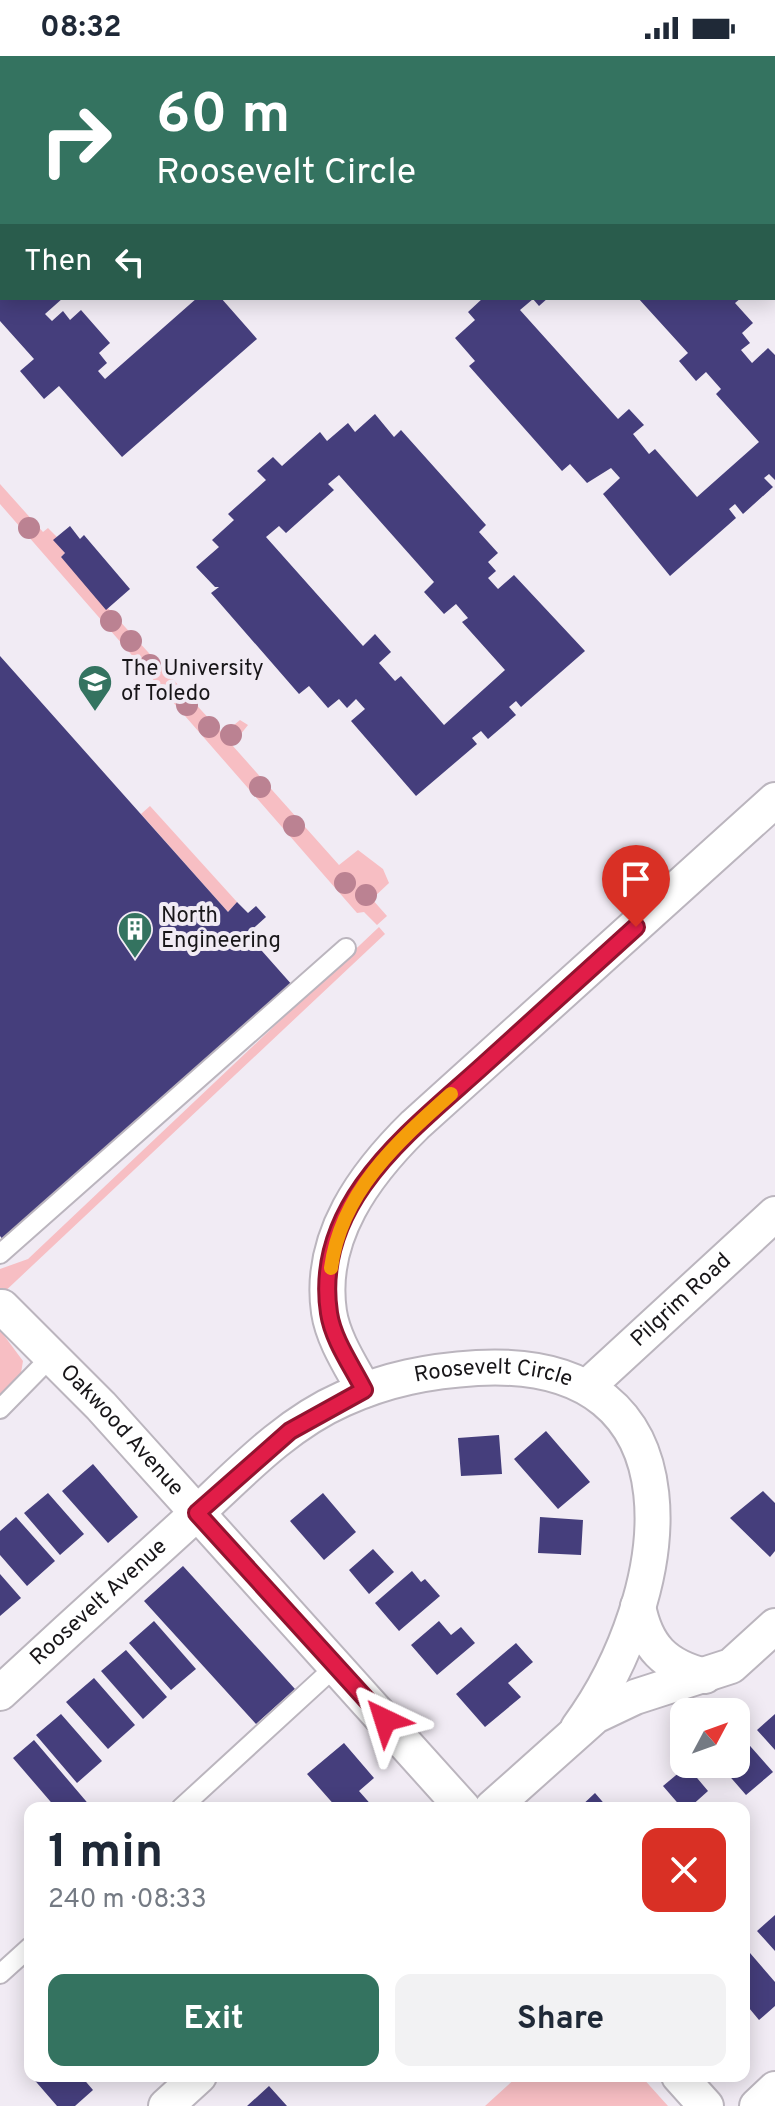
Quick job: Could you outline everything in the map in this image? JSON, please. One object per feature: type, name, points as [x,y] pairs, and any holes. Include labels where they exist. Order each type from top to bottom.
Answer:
[{"type":"street","points":[[364,1390],[335,1333],[328,1291],[335,1242],[354,1198],[367,1179],[415,1125],[775,800]]},
{"type":"street","name":"Pilgrim Road","points":[[587,1387],[775,1214]]},
{"type":"street","name":"Oakwood Avenue","points":[[2,1307],[337,1665],[458,1802]]},
{"type":"street","name":"Roosevelt Circle","points":[[197,1513],[290,1431],[364,1390],[428,1372],[503,1367],[558,1374],[587,1387],[613,1408],[644,1453],[652,1493],[653,1533],[638,1606],[614,1673],[578,1728]]},
{"type":"street","name":"Roosevelt Avenue","points":[[0,1693],[197,1513]]},
{"type":"street","name":"Roosevelt Circle","points":[[638,1606],[650,1645],[674,1667],[705,1676]]},
{"type":"street","points":[[498,1802],[578,1728],[635,1697],[731,1666],[775,1626]]},
{"type":"street","points":[[166,2106],[192,2082]]},
{"type":"street","points":[[684,2082],[706,2106]]},
{"type":"street","points":[[757,2106],[775,2089]]},
{"type":"lane","points":[[0,1254],[346,948]]},
{"type":"lane","points":[[0,1409],[51,1357]]},
{"type":"lane","points":[[188,1802],[337,1665]]},
{"type":"lane","points":[[0,1974],[24,1952]]},
{"type":"shaded area","points":[[0,484],[43,532],[48,528],[57,537],[54,540],[65,553],[61,557],[223,734],[240,720],[248,725],[232,745],[339,865],[358,850],[383,869],[389,883],[372,899],[387,916],[377,925],[364,912],[357,913],[0,504]]},
{"type":"shaded area","points":[[150,806],[237,902],[228,912],[141,814]]},
{"type":"shaded area","points":[[379,927],[385,934],[0,1296],[0,1269],[28,1259]]},
{"type":"shaded area","points":[[0,1330],[23,1361],[21,1373],[0,1400]]},
{"type":"shaded area","points":[[511,2082],[646,2082],[668,2106],[485,2106]]},
{"type":"building","points":[[0,300],[61,300],[45,314],[52,321],[63,311],[70,320],[81,310],[110,343],[99,353],[107,363],[98,371],[105,379],[195,300],[223,300],[257,339],[122,457],[59,386],[44,399],[20,371],[34,359],[0,321]]},
{"type":"building","points":[[481,300],[532,300],[520,310],[618,419],[629,409],[644,425],[633,434],[649,454],[655,449],[697,497],[759,442],[716,394],[721,389],[706,372],[696,381],[679,361],[688,353],[640,300],[739,300],[735,303],[753,323],[742,333],[750,343],[741,350],[752,363],[768,348],[775,355],[775,480],[769,474],[764,478],[773,487],[743,514],[735,504],[729,509],[736,518],[670,576],[603,494],[620,478],[611,468],[587,483],[570,464],[562,471],[469,366],[475,361],[455,338],[475,320],[468,312]]},
{"type":"building","points":[[375,414],[394,437],[401,430],[486,525],[479,532],[498,553],[488,562],[496,571],[488,578],[498,589],[514,575],[585,651],[521,707],[516,701],[509,707],[516,715],[488,739],[481,731],[472,738],[477,744],[416,796],[351,721],[365,709],[356,699],[347,708],[339,699],[328,708],[309,686],[299,694],[211,593],[219,587],[215,587],[196,567],[219,547],[212,540],[234,520],[228,514],[266,480],[257,471],[273,457],[282,466],[320,432],[327,441],[348,423],[355,432]],"holes":[[[339,475],[434,582],[424,592],[444,614],[456,604],[468,618],[462,622],[505,670],[444,725],[401,676],[395,681],[379,663],[391,652],[375,634],[363,646],[266,537],[279,526],[286,533],[334,490],[328,484]]]},
{"type":"building","points":[[70,526],[80,539],[84,535],[130,589],[106,610],[61,557],[65,553],[53,540]]},
{"type":"building","name":"North Engineering","points":[[0,656],[228,912],[237,902],[248,913],[256,906],[266,917],[247,934],[293,986],[4,1241],[0,1236]]},
{"type":"building","points":[[546,1431],[590,1482],[558,1509],[514,1459]]},
{"type":"building","points":[[499,1435],[502,1474],[461,1476],[458,1438]]},
{"type":"building","points":[[93,1464],[138,1517],[108,1543],[62,1491]]},
{"type":"building","points":[[763,1491],[775,1503],[775,1551],[770,1557],[730,1518]]},
{"type":"building","points":[[48,1493],[84,1534],[60,1555],[24,1513]]},
{"type":"building","points":[[323,1493],[356,1532],[324,1560],[290,1521]]},
{"type":"building","points":[[16,1517],[55,1561],[27,1586],[0,1555],[0,1531]]},
{"type":"building","points":[[540,1517],[583,1520],[581,1555],[538,1553]]},
{"type":"building","points":[[373,1549],[394,1572],[369,1594],[349,1570]]},
{"type":"building","points":[[183,1566],[295,1689],[256,1724],[144,1601]]},
{"type":"building","points":[[412,1571],[421,1582],[425,1579],[440,1596],[399,1631],[375,1603]]},
{"type":"building","points":[[0,1574],[21,1598],[0,1616]]},
{"type":"building","points":[[154,1621],[196,1669],[171,1690],[129,1643]]},
{"type":"building","points":[[439,1621],[451,1635],[461,1627],[475,1643],[437,1675],[411,1645]]},
{"type":"building","points":[[516,1643],[533,1662],[508,1683],[521,1697],[485,1727],[456,1694]]},
{"type":"building","points":[[126,1650],[167,1697],[143,1719],[101,1671]]},
{"type":"building","points":[[94,1678],[135,1725],[108,1749],[66,1702]]},
{"type":"building","points":[[61,1714],[102,1761],[77,1783],[36,1735]]},
{"type":"building","points":[[775,1714],[775,1750],[757,1730]]},
{"type":"building","points":[[34,1740],[87,1802],[51,1802],[13,1758]]},
{"type":"building","points":[[344,1743],[374,1778],[359,1791],[369,1802],[332,1802],[307,1774]]},
{"type":"building","points":[[750,1746],[773,1772],[746,1795],[731,1778],[750,1778]]},
{"type":"building","points":[[673,1778],[697,1778],[708,1791],[696,1802],[677,1802],[663,1786]]},
{"type":"building","points":[[595,1793],[603,1802],[585,1802]]},
{"type":"building","points":[[775,1915],[775,1951],[757,1931]]},
{"type":"building","points":[[750,1953],[775,1982],[775,2006],[759,2020],[750,2009]]},
{"type":"building","points":[[36,2082],[86,2082],[93,2090],[75,2106],[57,2106]]},
{"type":"building","points":[[269,2086],[287,2106],[247,2106]]},
{"type":"slow traffic","points":[[331,1268],[335,1242],[344,1218],[367,1179],[395,1145],[451,1094]]},
{"type":"place","name":"The University of Toledo","points":[[95,713]]},
{"type":"place","name":"North Engineering","points":[[135,960]]},
{"type":"route","points":[[385,1720],[197,1513],[290,1431],[340,1400],[364,1390],[335,1333],[329,1313],[328,1291],[335,1242],[354,1198],[367,1179],[415,1125],[636,927]]}]
